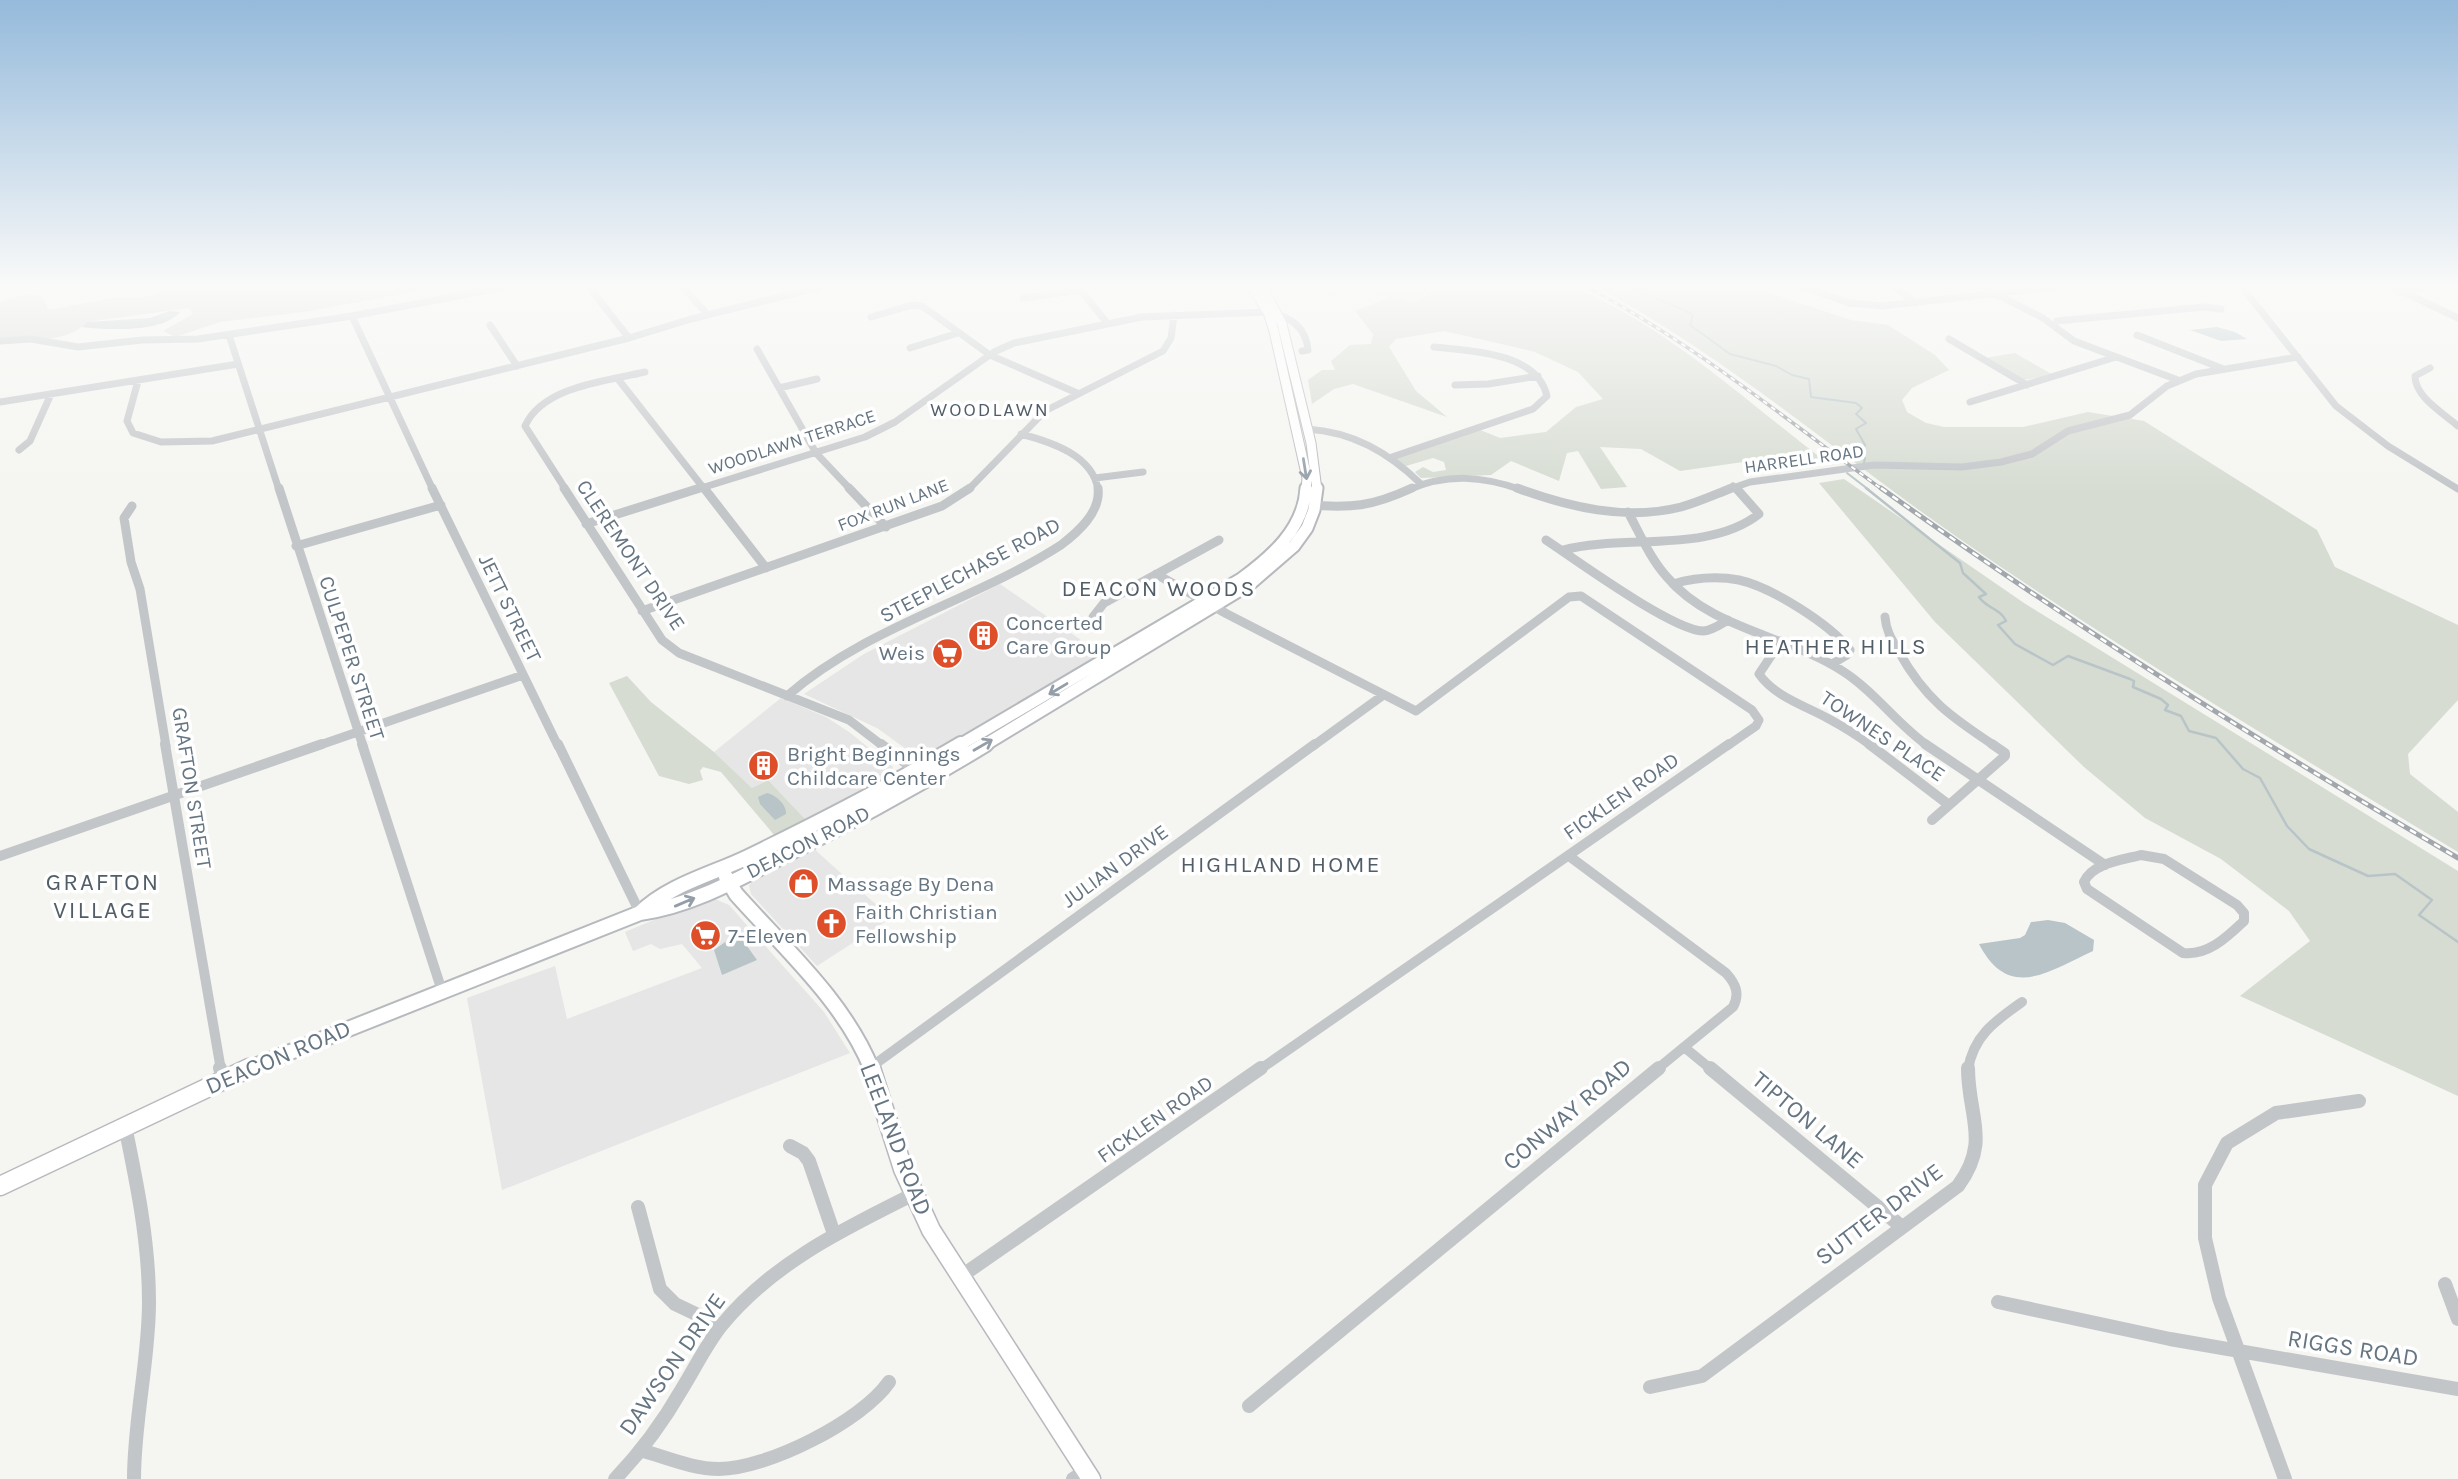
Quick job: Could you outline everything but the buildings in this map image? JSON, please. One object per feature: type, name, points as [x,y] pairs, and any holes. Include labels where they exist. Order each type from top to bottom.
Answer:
[{"type":"main road","name":"DEACON ROAD","points":[[1281,356],[1306,469],[1310,505]]},
{"type":"main road","name":"DEACON ROAD","points":[[0,1185],[223,1079],[334,1032],[640,913],[662,912],[725,876],[921,775],[1209,603],[1250,584],[1285,557],[1303,536],[1310,505],[1319,487],[1307,429],[1285,356]]},
{"type":"main road","name":"LEELAND ROAD","points":[[725,876],[835,1006],[853,1033],[871,1067],[914,1195],[960,1277],[1083,1476]]},
{"type":"street","name":"CULPEPER STREET","points":[[236,356],[442,991]]},
{"type":"street","name":"JETT STREET","points":[[371,356],[640,913]]},
{"type":"street","points":[[510,356],[517,366]]},
{"type":"street","points":[[138,381],[127,421],[129,429],[138,436],[163,443],[188,443],[225,439],[260,431],[557,356]]},
{"type":"street","points":[[761,356],[816,453],[886,527]]},
{"type":"street","name":"WOODLAWN TERRACE","points":[[586,524],[816,453],[886,428],[989,356]]},
{"type":"street","points":[[993,356],[1077,393]]},
{"type":"street","name":"FOX RUN LANE","points":[[642,611],[930,511],[963,494],[1045,411],[1153,356]]},
{"type":"street","points":[[1389,458],[1538,406],[1546,399],[1548,392],[1538,376],[1525,367],[1491,356]]},
{"type":"street","points":[[1978,356],[2027,385]]},
{"type":"street","points":[[2192,356],[2223,368]]},
{"type":"street","points":[[1970,402],[2116,357],[2178,380]]},
{"type":"street","points":[[2298,357],[2326,396],[2347,415],[2404,457],[2458,489]]},
{"type":"street","name":"HARRELL ROAD","points":[[1310,505],[1379,503],[1421,484],[1453,478],[1485,478],[1566,506],[1628,512],[1681,507],[1733,486],[1874,465],[1962,467],[2025,457],[2061,434],[2130,415],[2178,380],[2223,368],[2298,357]]},
{"type":"street","points":[[0,402],[238,364]]},
{"type":"street","points":[[2430,368],[2418,373],[2415,383],[2427,400],[2458,426]]},
{"type":"street","name":"CLEREMONT DRIVE","points":[[645,372],[547,401],[529,414],[525,423],[526,430],[540,453],[642,611],[662,640],[679,653],[849,720],[921,775]]},
{"type":"street","points":[[1455,385],[1488,384],[1538,376]]},
{"type":"street","points":[[618,379],[766,568]]},
{"type":"street","points":[[779,388],[817,379]]},
{"type":"street","points":[[19,450],[30,441],[51,394]]},
{"type":"street","points":[[2449,419],[2458,417]]},
{"type":"street","points":[[1307,429],[1349,434],[1389,458],[1421,484]]},
{"type":"street","points":[[1021,434],[1049,441],[1069,450],[1083,460],[1095,478],[1143,472]]},
{"type":"street","name":"STEEPLECHASE ROAD","points":[[787,695],[823,667],[1034,560],[1069,539],[1086,523],[1095,506],[1098,490],[1095,478]]},
{"type":"street","points":[[1563,551],[1582,545],[1715,535],[1756,519],[1758,512],[1733,486]]},
{"type":"street","points":[[296,546],[441,505]]},
{"type":"street","name":"GRAFTON STREET","points":[[132,506],[124,518],[128,551],[140,589],[216,1054],[223,1079]]},
{"type":"street","points":[[1628,512],[1659,567],[1673,584],[1700,605],[1727,620],[1832,664],[1867,690],[1913,736],[2105,865]]},
{"type":"street","points":[[1093,617],[1104,603],[1219,540]]},
{"type":"street","points":[[1546,540],[1645,603],[1693,629],[1710,630],[1727,620]]},
{"type":"street","name":"FICKLEN ROAD","points":[[960,1277],[1756,726],[1759,717],[1590,600],[1576,596],[1569,597],[1416,710],[1382,696],[1156,574]]},
{"type":"street","points":[[1673,584],[1689,580],[1722,579],[1741,580],[1755,585],[1839,635],[1850,650],[1847,655],[1832,664]]},
{"type":"street","name":"TOWNES PLACE","points":[[1885,617],[1884,625],[1892,640],[1910,672],[1930,698],[1952,717],[2005,753],[2005,756],[1932,820]]},
{"type":"street","name":"TOWNES PLACE","points":[[1781,641],[1759,674],[1762,679],[1842,726],[1949,804]]},
{"type":"street","points":[[0,856],[523,675]]},
{"type":"street","name":"JULIAN DRIVE","points":[[871,1067],[1382,696]]},
{"type":"street","points":[[2147,855],[2164,859],[2237,905],[2244,913],[2244,921],[2204,952],[2194,955],[2182,953],[2087,889],[2084,882],[2087,876],[2105,865],[2133,856],[2147,855]]},
{"type":"street","name":"CONWAY ROAD","points":[[1249,1406],[1733,1007],[1738,995],[1732,979],[1569,856]]},
{"type":"street","name":"SUTTER DRIVE","points":[[1650,1387],[1702,1376],[1958,1186],[1971,1167],[1976,1139],[1967,1069],[1972,1049],[1995,1021],[2022,1002]]},
{"type":"street","name":"TIPTON LANE","points":[[1684,1047],[1902,1227]]},
{"type":"street","points":[[2285,1479],[2206,1254],[2202,1230],[2203,1195],[2207,1176],[2216,1157],[2246,1127],[2283,1110],[2312,1103],[2359,1101]]},
{"type":"street","points":[[125,1126],[148,1245],[150,1277],[148,1328],[136,1419],[134,1479]]},
{"type":"street","points":[[790,1146],[803,1153],[809,1161],[834,1234]]},
{"type":"street","name":"DAWSON DRIVE","points":[[615,1479],[662,1422],[721,1326],[740,1303],[781,1266],[834,1234],[914,1195]]},
{"type":"street","points":[[638,1207],[660,1289],[675,1304],[721,1326]]},
{"type":"street","points":[[2445,1284],[2458,1319]]},
{"type":"street","name":"RIGGS ROAD","points":[[1998,1302],[2084,1324],[2458,1389]]},
{"type":"street","points":[[640,1450],[711,1469],[737,1468],[759,1463],[865,1409],[878,1398],[889,1382]]},
{"type":"shaded area","points":[[1337,356],[1395,356],[1416,391],[1447,417],[1353,384],[1334,389],[1312,404],[1308,380],[1322,370],[1335,370],[1331,361]]},
{"type":"shaded area","points":[[1544,356],[1690,356],[1821,458],[1787,467],[1764,459],[1680,471],[1641,449],[1600,447],[1627,487],[1601,489],[1578,451],[1567,453],[1559,481],[1511,461],[1491,475],[1421,478],[1415,472],[1423,467],[1433,472],[1446,470],[1444,462],[1433,458],[1406,466],[1392,458],[1478,429],[1500,438],[1546,432],[1576,407],[1603,399],[1578,372]]},
{"type":"shaded area","points":[[1708,356],[1936,356],[1949,370],[1912,388],[1902,400],[1907,412],[1926,423],[1944,427],[2023,427],[2088,412],[2144,421],[2317,530],[2335,567],[2458,625],[2458,700],[2408,754],[2410,774],[2458,812],[2458,852],[2205,698],[2018,579],[1912,505]]},
{"type":"shaded area","points":[[2020,356],[2053,375],[2023,380],[1985,358]]},
{"type":"shaded area","points":[[1844,479],[2024,603],[2458,871],[2458,1096],[2240,996],[2310,941],[2289,911],[2221,859],[2145,818],[2084,767],[1935,622],[1819,483]]},
{"type":"shaded area","points":[[1000,584],[1104,656],[920,759],[877,728],[804,694],[864,654]]},
{"type":"shaded area","points":[[627,676],[651,702],[714,752],[752,788],[768,780],[806,820],[775,836],[721,772],[703,767],[700,771],[703,780],[689,784],[659,776],[609,683]]},
{"type":"shaded area","points":[[781,698],[826,717],[849,732],[893,767],[889,779],[806,820],[768,780],[752,788],[714,752]]},
{"type":"shaded area","points":[[767,793],[780,801],[786,814],[775,820],[760,804],[758,797]]},
{"type":"shaded area","points":[[813,848],[891,918],[817,966],[751,894],[749,886],[754,878]]},
{"type":"shaded area","points":[[715,899],[729,905],[824,1012],[850,1053],[502,1190],[467,998],[555,966],[567,1019],[702,968],[682,944],[660,949],[651,944],[633,951],[625,932],[702,900]]},
{"type":"shaded area","points":[[2048,920],[2065,923],[2094,940],[2093,951],[2046,973],[2017,977],[2003,972],[1991,962],[1979,944],[2020,938],[2025,935],[2031,922]]},
{"type":"shaded area","points":[[742,939],[757,960],[722,975],[714,950],[728,940]]},
{"type":"waterway","points":[[1738,356],[1776,366],[1792,375],[1809,379],[1811,397],[1856,403],[1862,408],[1856,414],[1866,423],[1856,429],[1865,445],[1861,453],[1865,458],[1864,463]]},
{"type":"waterway","points":[[1847,473],[1869,490]]},
{"type":"waterway","points":[[1866,488],[1960,563],[1963,573],[1986,594],[1979,597],[1982,601],[2004,617],[2006,621],[1998,625],[2015,644],[2053,665],[2068,656],[2130,679],[2134,681],[2133,687],[2161,699],[2168,705],[2165,710],[2181,716],[2189,731],[2216,738],[2243,769],[2260,778],[2287,826],[2309,849],[2368,876],[2395,874],[2432,900],[2419,915],[2458,942]]},
{"type":"railway","points":[[1699,356],[1883,490]]},
{"type":"railway","points":[[1881,488],[2093,634],[2311,771],[2458,858]]},
{"type":"place","name":"Concerted Care Group","points":[[983,635]]},
{"type":"place","name":"Weis","points":[[948,653]]},
{"type":"place","name":"Bright Beginnings Childcare Center","points":[[764,766]]},
{"type":"place","name":"Massage By Dena","points":[[804,884]]},
{"type":"place","name":"Faith Christian Fellowship","points":[[832,924]]},
{"type":"place","name":"7-Eleven","points":[[705,936]]},
{"type":"district","name":"WOODLAWN","points":[[990,410]]},
{"type":"district","name":"DEACON WOODS","points":[[1159,588]]},
{"type":"district","name":"HEATHER HILLS","points":[[1836,646]]},
{"type":"district","name":"HIGHLAND HOME","points":[[1281,864]]},
{"type":"district","name":"GRAFTON VILLAGE","points":[[103,896]]}]
